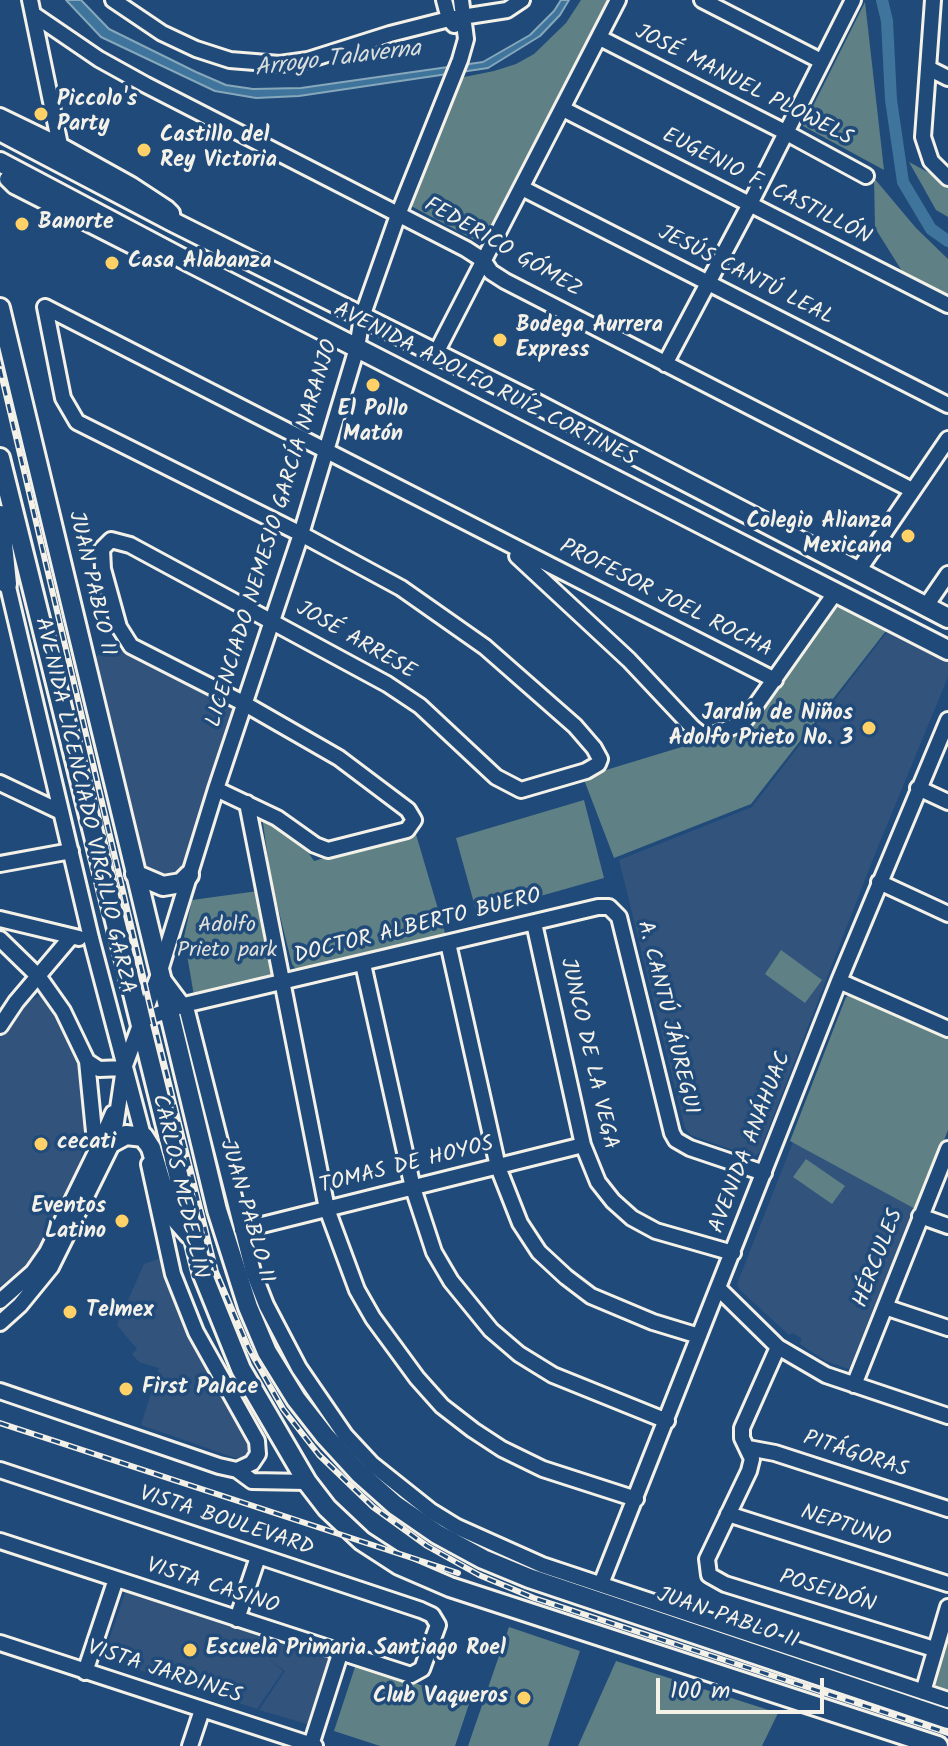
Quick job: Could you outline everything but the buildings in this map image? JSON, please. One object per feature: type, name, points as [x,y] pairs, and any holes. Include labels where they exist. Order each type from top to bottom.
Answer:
[{"type":"main road","name":"AVENIDA ADOLFO RUÍZ CORTINES","points":[[0,131],[948,618]]},
{"type":"main road","name":"AVENIDA ADOLFO RUÍZ CORTINES","points":[[8,175],[189,262],[948,650]]},
{"type":"main road","name":"JUAN PABLO II","points":[[0,308],[159,974],[176,1007],[217,1210],[248,1307],[267,1352],[296,1399],[359,1473],[395,1505],[437,1534],[483,1559],[529,1578],[948,1719]]},
{"type":"main road","points":[[0,458],[141,1020],[191,1236],[221,1323],[241,1369],[307,1482],[327,1508],[362,1541],[399,1565],[450,1587],[938,1746]]},
{"type":"main road","points":[[0,515],[7,584]]},
{"type":"main road","points":[[135,874],[163,886],[181,883],[189,875]]},
{"type":"main road","points":[[113,1142],[126,1135],[144,1137],[151,1148],[168,1205],[191,1236]]},
{"type":"street","points":[[113,0],[143,22],[196,49],[255,64],[308,60],[390,34],[456,18],[495,13],[518,3]]},
{"type":"street","points":[[444,0],[456,18]]},
{"type":"street","points":[[456,18],[461,0]]},
{"type":"street","points":[[436,353],[618,0]]},
{"type":"street","points":[[702,0],[821,61]]},
{"type":"street","points":[[665,364],[853,0]]},
{"type":"street","points":[[933,0],[923,137],[931,161],[948,178]]},
{"type":"street","points":[[32,7],[60,145]]},
{"type":"street","name":"FEDERICO GÓMEZ","points":[[32,7],[99,59],[146,85],[483,260],[491,272],[505,281],[912,490]]},
{"type":"street","name":"LICENCIADO NEMESIO GARCÍA NARANJO","points":[[117,1106],[124,1068],[159,974],[216,789],[327,452],[357,348],[362,317],[398,215],[458,66],[466,39],[456,18]]},
{"type":"street","name":"JOSÉ MANUEL PLOWELS","points":[[600,38],[866,176]]},
{"type":"street","points":[[928,68],[948,78]]},
{"type":"street","name":"EUGENIO F. CASTILLÓN","points":[[563,109],[948,305]]},
{"type":"street","points":[[0,116],[60,145],[154,198],[172,213],[173,222]]},
{"type":"street","name":"JESÚS CANTÚ LEAL","points":[[522,188],[948,405]]},
{"type":"street","name":"PROFESOR JOEL ROCHA","points":[[301,534],[77,422],[63,398],[45,307],[775,680],[744,722],[711,736],[699,733],[629,660],[502,542]]},
{"type":"street","points":[[858,571],[948,439]]},
{"type":"street","name":"JOSÉ ARRESE","points":[[245,704],[131,646],[124,637],[103,569],[101,558],[106,543],[111,540],[130,545],[387,684],[420,706],[496,777],[521,790],[586,771],[598,764],[600,759],[600,755],[575,726],[485,647],[401,588],[301,534]]},
{"type":"street","name":"AVENIDA LICENCIADO VIRGILIO GARZA","points":[[0,554],[124,1068]]},
{"type":"street","points":[[926,606],[948,574]]},
{"type":"street","points":[[775,680],[835,593]]},
{"type":"street","points":[[0,619],[18,628]]},
{"type":"street","points":[[216,789],[277,818],[315,845],[328,850],[407,830],[413,824],[408,810],[339,758],[245,704]]},
{"type":"street","name":"AVENIDA ANÁHUAC","points":[[601,1584],[839,981],[948,720]]},
{"type":"street","points":[[0,783],[61,812]]},
{"type":"street","points":[[918,788],[948,802]]},
{"type":"street","points":[[247,803],[327,1209],[357,1290],[410,1370],[442,1406],[502,1449],[543,1469],[636,1499]]},
{"type":"street","points":[[0,864],[71,851]]},
{"type":"street","points":[[879,882],[948,914]]},
{"type":"street","name":"DOCTOR ALBERTO BUERO","points":[[141,1020],[176,1007],[598,907],[614,909]]},
{"type":"street","name":"A. CANTÚ JÁUREGUI","points":[[614,909],[619,917],[672,1133],[676,1140],[690,1148],[764,1173]]},
{"type":"street","points":[[0,919],[71,937],[91,938]]},
{"type":"street","name":"JUNCO DE LA VEGA","points":[[534,923],[583,1145],[598,1182],[632,1218],[656,1231],[733,1253]]},
{"type":"street","points":[[0,1026],[16,1002],[71,937]]},
{"type":"street","points":[[0,939],[39,977],[63,1011],[87,1061],[96,1152]]},
{"type":"street","points":[[448,943],[498,1167],[520,1223],[539,1252],[591,1296],[621,1310],[699,1336]]},
{"type":"street","points":[[363,964],[413,1188],[434,1252],[451,1281],[491,1330],[519,1354],[553,1375],[667,1421]]},
{"type":"street","points":[[839,981],[948,1029]]},
{"type":"street","points":[[176,1007],[191,1026],[253,1272],[266,1305],[299,1368],[345,1435],[372,1464],[408,1495],[457,1527],[542,1565],[948,1700]]},
{"type":"street","points":[[87,1061],[99,1069],[124,1068]]},
{"type":"street","name":"CARLOS MEDELLÍN","points":[[124,1068],[144,1137],[173,1274],[196,1332],[257,1441],[258,1454],[252,1463],[237,1470]]},
{"type":"street","points":[[0,1301],[33,1272],[47,1252],[117,1106]]},
{"type":"street","points":[[0,1323],[30,1294],[51,1267],[113,1142],[117,1106]]},
{"type":"street","name":"TOMAS DE HOYOS","points":[[242,1230],[583,1145]]},
{"type":"street","name":"HÉRCULES","points":[[854,1385],[948,1149]]},
{"type":"street","points":[[920,1216],[948,1226]]},
{"type":"street","points":[[719,1289],[778,1347],[826,1375],[948,1416]]},
{"type":"street","points":[[885,1307],[948,1328]]},
{"type":"street","points":[[728,1514],[752,1459],[742,1438],[742,1428],[778,1347]]},
{"type":"street","points":[[0,1391],[237,1470],[252,1481],[307,1482]]},
{"type":"street","name":"PITÁGORAS","points":[[748,1448],[785,1456],[948,1509]]},
{"type":"street","name":"VISTA BOULEVARD","points":[[0,1470],[421,1610],[437,1620],[438,1625],[422,1669],[411,1675]]},
{"type":"street","name":"POSEIDÓN","points":[[728,1514],[707,1559],[709,1575],[725,1584],[934,1649]]},
{"type":"street","name":"NEPTUNO","points":[[728,1514],[948,1584]]},
{"type":"street","name":"VISTA CASINO","points":[[0,1541],[411,1675]]},
{"type":"street","points":[[237,1619],[258,1557]]},
{"type":"street","points":[[85,1672],[116,1579]]},
{"type":"street","points":[[923,1692],[948,1607]]},
{"type":"street","name":"VISTA JARDINES","points":[[0,1643],[313,1745]]},
{"type":"street","points":[[313,1745],[340,1654]]},
{"type":"street","points":[[190,1746],[202,1710]]},
{"type":"shaded area","points":[[66,0],[81,0],[109,29],[196,72],[226,85],[253,89],[301,88],[483,62],[530,35],[561,0],[569,0],[560,15],[540,36],[488,68],[299,96],[256,98],[215,91],[101,37]]},
{"type":"shaded area","points":[[888,631],[948,661],[948,677],[875,854],[759,1153],[752,1157],[691,1135],[685,1128],[619,860],[752,807]]},
{"type":"shaded area","points":[[123,647],[235,705],[182,870],[175,876],[161,876],[146,866],[96,656]]},
{"type":"shaded area","name":"cecati","points":[[42,994],[54,1003],[82,1074],[86,1111],[79,1177],[38,1255],[0,1286],[0,1038],[7,1024],[28,1002]]},
{"type":"shaded area","points":[[793,1142],[914,1208],[849,1369],[826,1361],[800,1344],[802,1339],[793,1333],[789,1335],[737,1284]]},
{"type":"shaded area","points":[[164,1257],[172,1293],[197,1354],[251,1448],[244,1461],[141,1425],[159,1368],[139,1362],[132,1354],[137,1349],[117,1325],[144,1264]]},
{"type":"shaded area","name":"Escuela Primaria Santiago Roel","points":[[126,1590],[329,1658],[307,1724],[259,1710],[285,1671],[268,1659],[283,1671],[257,1709],[103,1658]]},
{"type":"green space","points":[[581,0],[611,0],[486,246],[411,206],[459,78],[516,64],[534,54],[566,23]]},
{"type":"green space","points":[[865,2],[884,170],[803,126]]},
{"type":"green space","points":[[909,162],[948,183],[948,217],[936,210]]},
{"type":"green space","points":[[874,178],[916,228],[948,259],[948,296],[902,271],[875,228]]},
{"type":"green space","points":[[839,598],[889,627],[751,804],[614,858],[583,777],[744,728]]},
{"type":"green space","points":[[584,800],[604,878],[477,914],[456,838]]},
{"type":"green space","points":[[262,816],[302,843],[314,861],[415,831],[446,936],[299,970],[295,968],[271,880]]},
{"type":"green space","name":"Adolfo Prieto park","points":[[258,891],[278,976],[194,996],[184,937],[192,900]]},
{"type":"green space","points":[[781,950],[822,980],[805,1003],[765,974]]},
{"type":"green space","points":[[855,993],[948,1036],[948,1130],[917,1210],[790,1141],[846,997]]},
{"type":"green space","points":[[806,1159],[845,1186],[832,1204],[793,1177]]},
{"type":"green space","name":"Club Vaqueros","points":[[509,1627],[580,1651],[548,1746],[468,1746]]},
{"type":"green space","points":[[948,1635],[948,1690],[934,1685],[932,1681]]},
{"type":"green space","points":[[616,1661],[778,1713],[762,1746],[578,1746]]},
{"type":"green space","points":[[356,1664],[470,1701],[455,1746],[380,1746],[334,1731]]},
{"type":"waterway","name":"Arroyo Talaverna","points":[[882,0],[887,21],[891,100],[903,182],[931,229],[948,241]]},
{"type":"railway","points":[[0,369],[216,1272],[249,1349],[283,1409],[319,1455],[373,1507],[427,1546],[479,1575],[534,1598],[948,1733]]},
{"type":"railway","points":[[0,1423],[458,1573]]},
{"type":"place","name":"Piccolo's Party","points":[[41,114]]},
{"type":"place","name":"Castillo del Rey Victoria","points":[[144,150]]},
{"type":"place","name":"Banorte","points":[[22,224]]},
{"type":"place","name":"Casa Alabanza","points":[[112,263]]},
{"type":"place","name":"Bodega Aurrera Express","points":[[500,340]]},
{"type":"place","name":"El Pollo Matón","points":[[373,385]]},
{"type":"place","name":"Colegio Alianza Mexicana","points":[[908,536]]},
{"type":"place","name":"Jardín de Niños Adolfo Prieto No. 3","points":[[869,728]]},
{"type":"place","name":"cecati","points":[[41,1144]]},
{"type":"place","name":"Eventos Latino","points":[[122,1221]]},
{"type":"place","name":"Telmex","points":[[70,1312]]},
{"type":"place","name":"First Palace","points":[[126,1389]]},
{"type":"place","name":"Escuela Primaria Santiago Roel","points":[[190,1650]]},
{"type":"place","name":"Club Vaqueros","points":[[524,1698]]}]
